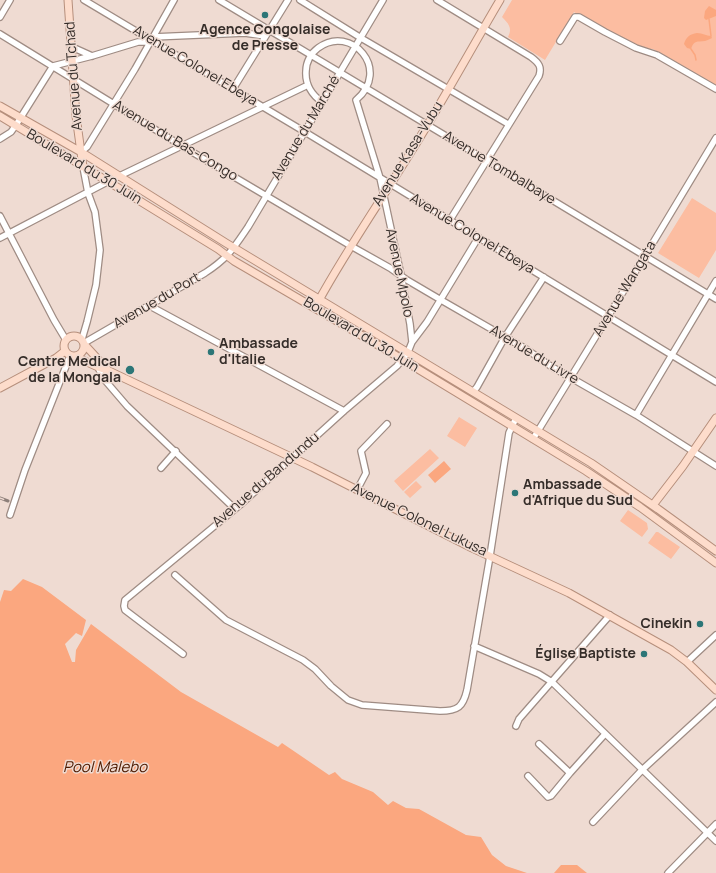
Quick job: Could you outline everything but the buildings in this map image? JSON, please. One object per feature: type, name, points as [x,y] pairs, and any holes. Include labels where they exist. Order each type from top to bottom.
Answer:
[{"type":"main road","name":"Avenue du Tchad","points":[[68,0],[76,116],[83,167]]},
{"type":"main road","name":"Avenue Kasa-Vubu","points":[[315,308],[351,246],[428,125],[500,0]]},
{"type":"main road","name":"Boulevard du 30 Juin","points":[[0,106],[81,152],[234,248],[538,430],[591,463],[653,505],[716,551]]},
{"type":"main road","name":"Boulevard du 30 Juin","points":[[0,116],[228,256],[586,471],[640,507],[716,563]]},
{"type":"main road","points":[[0,388],[56,358],[83,352],[83,342],[76,336],[72,336],[66,340],[64,345],[70,354]]},
{"type":"main road","name":"Avenue Colonel Lukusa","points":[[83,342],[109,371]]},
{"type":"main road","name":"Avenue Colonel Lukusa","points":[[70,354],[292,458],[490,556],[569,593],[664,645],[687,662],[716,690]]},
{"type":"main road","points":[[653,505],[716,418]]},
{"type":"street","points":[[0,17],[10,0]]},
{"type":"street","name":"Avenue Colonel Ebeya","points":[[84,0],[91,2],[716,382]]},
{"type":"street","points":[[81,152],[87,146],[114,104],[174,0]]},
{"type":"street","name":"Avenue Tombalbaye","points":[[219,0],[716,299]]},
{"type":"street","points":[[233,89],[288,0]]},
{"type":"street","points":[[300,0],[361,38],[508,124]]},
{"type":"street","name":"Avenue du Marché","points":[[228,256],[305,132],[383,0]]},
{"type":"street","points":[[437,0],[531,57],[538,62],[540,68],[538,76],[450,220]]},
{"type":"street","points":[[560,40],[574,17],[579,17],[629,45],[656,55],[716,89]]},
{"type":"street","points":[[0,139],[11,132],[53,66],[92,56],[107,50],[152,39],[245,32],[265,36]]},
{"type":"street","name":"Avenue du Bas-Congo","points":[[0,34],[182,146],[351,246]]},
{"type":"street","points":[[322,102],[314,95],[308,86],[305,73],[308,60],[311,55],[322,45],[335,41],[349,43],[356,46],[364,54],[370,66],[370,78],[367,89]]},
{"type":"street","points":[[72,47],[92,56]]},
{"type":"street","points":[[0,238],[88,193],[108,181],[308,86]]},
{"type":"street","name":"Avenue Mpolo","points":[[367,89],[356,100],[380,178],[410,324],[412,342],[403,360]]},
{"type":"street","name":"Avenue Wangata","points":[[533,438],[609,316],[716,138]]},
{"type":"street","points":[[83,167],[88,193],[95,212],[100,250],[96,285],[83,342]]},
{"type":"street","points":[[0,216],[66,340]]},
{"type":"street","points":[[412,342],[441,300],[478,238]]},
{"type":"street","name":"Avenue du Livre","points":[[351,246],[505,337],[571,378],[636,415],[716,466]]},
{"type":"street","name":"Avenue du Port","points":[[83,342],[150,306],[215,266],[228,256]]},
{"type":"street","points":[[473,392],[505,337],[544,277]]},
{"type":"street","points":[[636,415],[671,354],[716,281]]},
{"type":"street","points":[[150,306],[344,410]]},
{"type":"street","points":[[10,515],[25,470],[70,354]]},
{"type":"street","name":"Avenue du Bandundu","points":[[183,654],[125,610],[124,603],[127,598],[235,509],[344,410],[403,360]]},
{"type":"street","points":[[98,367],[107,383],[128,406],[235,509]]},
{"type":"street","points":[[175,575],[226,620],[303,660],[323,676],[339,693],[358,705],[440,711],[455,709],[463,704],[466,697],[509,433],[516,418]]},
{"type":"street","points":[[357,490],[366,473],[360,451],[387,424]]},
{"type":"street","points":[[161,468],[176,451]]},
{"type":"street","points":[[516,726],[519,720],[610,615]]},
{"type":"street","points":[[687,662],[716,635]]},
{"type":"street","points":[[474,646],[539,674],[552,682],[716,841]]},
{"type":"street","points":[[593,822],[642,770],[716,702]]},
{"type":"street","points":[[528,776],[548,797],[551,796],[604,734]]},
{"type":"street","points":[[539,744],[570,773]]},
{"type":"street","points":[[668,873],[716,824]]},
{"type":"shaded area","points":[[512,0],[716,0],[716,89],[653,49],[636,48],[574,12],[545,60],[508,37],[510,28],[502,17]]},
{"type":"shaded area","points":[[692,198],[716,213],[716,250],[699,278],[658,253]]},
{"type":"shaded area","points":[[459,417],[477,428],[465,447],[447,436]]},
{"type":"shaded area","points":[[430,449],[439,458],[403,491],[394,481]]},
{"type":"shaded area","points":[[416,481],[422,487],[410,498],[404,492]]},
{"type":"shaded area","points":[[628,510],[647,523],[648,529],[642,537],[620,521]]},
{"type":"shaded area","points":[[656,532],[680,547],[671,559],[648,543]]},
{"type":"water","points":[[709,6],[716,10],[716,16],[706,20],[704,18],[705,11]]},
{"type":"water","points":[[697,33],[711,36],[712,38],[695,43],[691,49],[687,48],[684,44],[686,39],[690,35]]},
{"type":"water","points":[[444,461],[451,469],[435,483],[428,475]]},
{"type":"water","name":"Pool Malebo","points":[[23,579],[42,587],[86,620],[82,636],[76,633],[65,644],[72,662],[75,662],[76,650],[91,624],[181,692],[278,747],[282,743],[329,775],[335,772],[342,779],[373,792],[388,805],[393,801],[406,808],[419,809],[466,835],[481,837],[492,855],[506,866],[527,873],[0,873],[0,602],[4,590],[11,591]]},
{"type":"water","points":[[561,865],[577,865],[587,873],[554,873]]},
{"type":"waterway","points":[[709,19],[711,36]]},
{"type":"waterway","points":[[691,49],[696,60]]},
{"type":"railway","points":[[0,498],[8,501]]},
{"type":"place","name":"Agence Congolaise de Presse","points":[[265,15]]},
{"type":"place","name":"Ambassade d'Italie","points":[[211,352]]},
{"type":"place","name":"Centre Medical de la Mongala","points":[[130,370]]},
{"type":"place","name":"Ambassade d'Afrique du Sud","points":[[515,493]]},
{"type":"place","name":"Cinekin","points":[[700,624]]},
{"type":"place","name":"Église Baptiste","points":[[644,654]]}]
